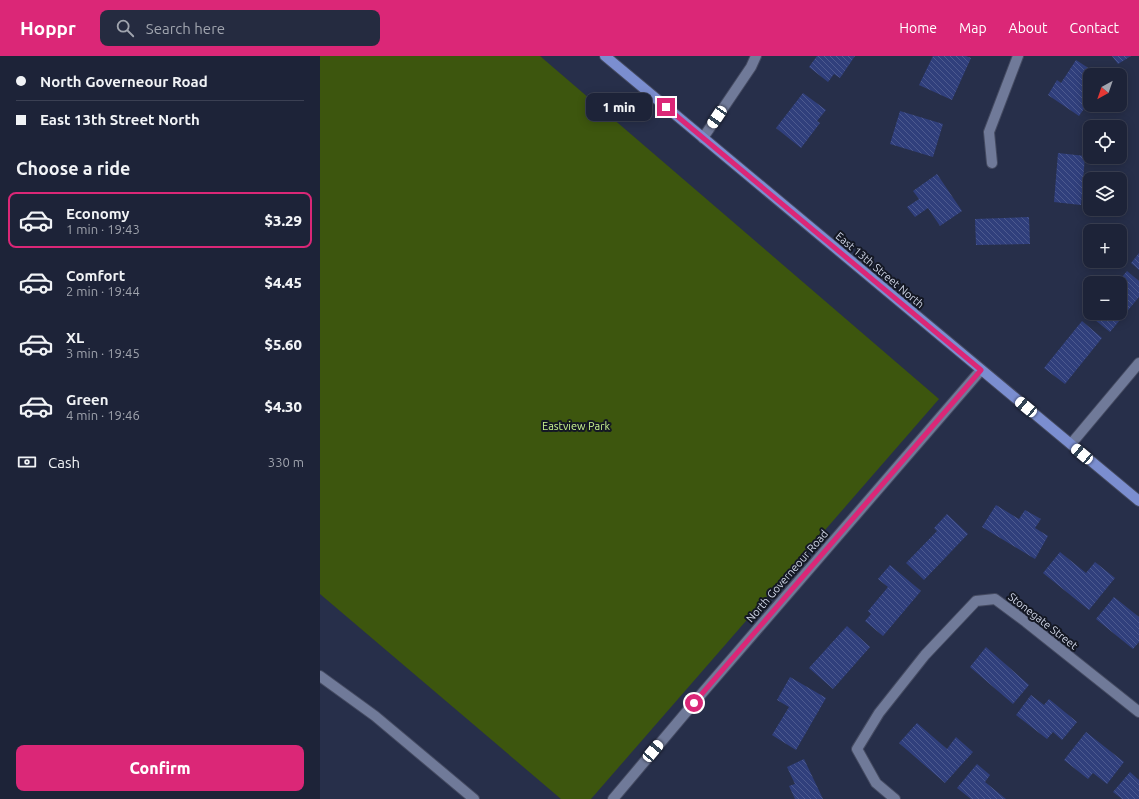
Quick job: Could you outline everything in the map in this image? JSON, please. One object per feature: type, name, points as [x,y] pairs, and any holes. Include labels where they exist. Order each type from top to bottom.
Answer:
[{"type":"main road","name":"East 13th Street North","points":[[606,56],[1139,501]]},
{"type":"street","points":[[703,138],[751,67],[756,56]]},
{"type":"street","points":[[992,163],[989,132],[1018,56]]},
{"type":"street","points":[[1070,444],[1139,363]]},
{"type":"street","name":"North Governeour Road","points":[[613,799],[709,685],[981,370]]},
{"type":"street","name":"Stonegate Street","points":[[895,799],[876,783],[857,749],[879,713],[903,682],[925,655],[976,601],[995,599],[1139,712]]},
{"type":"street","points":[[320,676],[375,716],[474,799]]},
{"type":"green space","name":"Eastview Park","points":[[320,56],[540,56],[939,399],[591,799],[561,799],[320,594]]},
{"type":"building","points":[[817,56],[855,56],[840,78],[834,74],[828,82],[809,67]]},
{"type":"building","points":[[933,56],[966,56],[971,58],[952,100],[919,85]]},
{"type":"building","points":[[1112,56],[1131,56],[1118,64]]},
{"type":"building","points":[[1076,60],[1088,68],[1083,68],[1083,110],[1079,116],[1048,95],[1057,80],[1061,83]]},
{"type":"building","points":[[803,93],[826,110],[817,121],[820,123],[801,148],[776,128]]},
{"type":"building","points":[[900,111],[943,124],[933,157],[890,144]]},
{"type":"building","points":[[1058,153],[1083,156],[1083,164],[1084,164],[1081,205],[1054,202]]},
{"type":"building","points":[[937,174],[962,211],[940,226],[928,208],[915,217],[907,207],[919,199],[913,191]]},
{"type":"building","points":[[1029,217],[1030,244],[976,245],[975,219]]},
{"type":"building","points":[[1139,253],[1139,270],[1131,263]]},
{"type":"building","points":[[1127,271],[1139,281],[1139,297],[1127,311],[1127,276],[1123,276]]},
{"type":"building","points":[[1095,320],[1120,320],[1110,332]]},
{"type":"building","points":[[1082,321],[1102,338],[1065,384],[1044,368]]},
{"type":"building","points":[[996,505],[1019,519],[1025,510],[1041,519],[1035,528],[1048,536],[1035,559],[982,527]]},
{"type":"building","points":[[947,514],[968,534],[924,580],[906,563],[937,531],[934,528]]},
{"type":"building","points":[[1060,552],[1086,573],[1095,562],[1115,578],[1089,610],[1043,573]]},
{"type":"building","points":[[890,565],[921,591],[883,636],[865,621],[871,614],[868,611],[888,587],[878,579]]},
{"type":"building","points":[[1114,597],[1139,617],[1139,642],[1133,649],[1096,619]]},
{"type":"building","points":[[847,626],[870,647],[833,689],[809,668]]},
{"type":"building","points":[[986,647],[1029,685],[1013,704],[970,667]]},
{"type":"building","points":[[790,677],[826,698],[796,750],[772,735],[789,707],[777,700]]},
{"type":"building","points":[[1031,695],[1044,705],[1049,699],[1077,722],[1062,740],[1053,732],[1047,739],[1016,715]]},
{"type":"building","points":[[917,723],[947,749],[956,737],[973,752],[945,783],[899,743]]},
{"type":"building","points":[[1086,732],[1124,762],[1107,784],[1093,773],[1088,779],[1064,760]]},
{"type":"building","points":[[804,759],[823,799],[795,799],[789,786],[795,784],[787,767]]},
{"type":"building","points":[[977,764],[990,775],[985,782],[1006,799],[971,799],[957,788]]},
{"type":"building","points":[[1130,772],[1139,780],[1139,799],[1122,799],[1113,792]]},
{"type":"route","points":[[666,107],[981,370],[694,703]]}]
